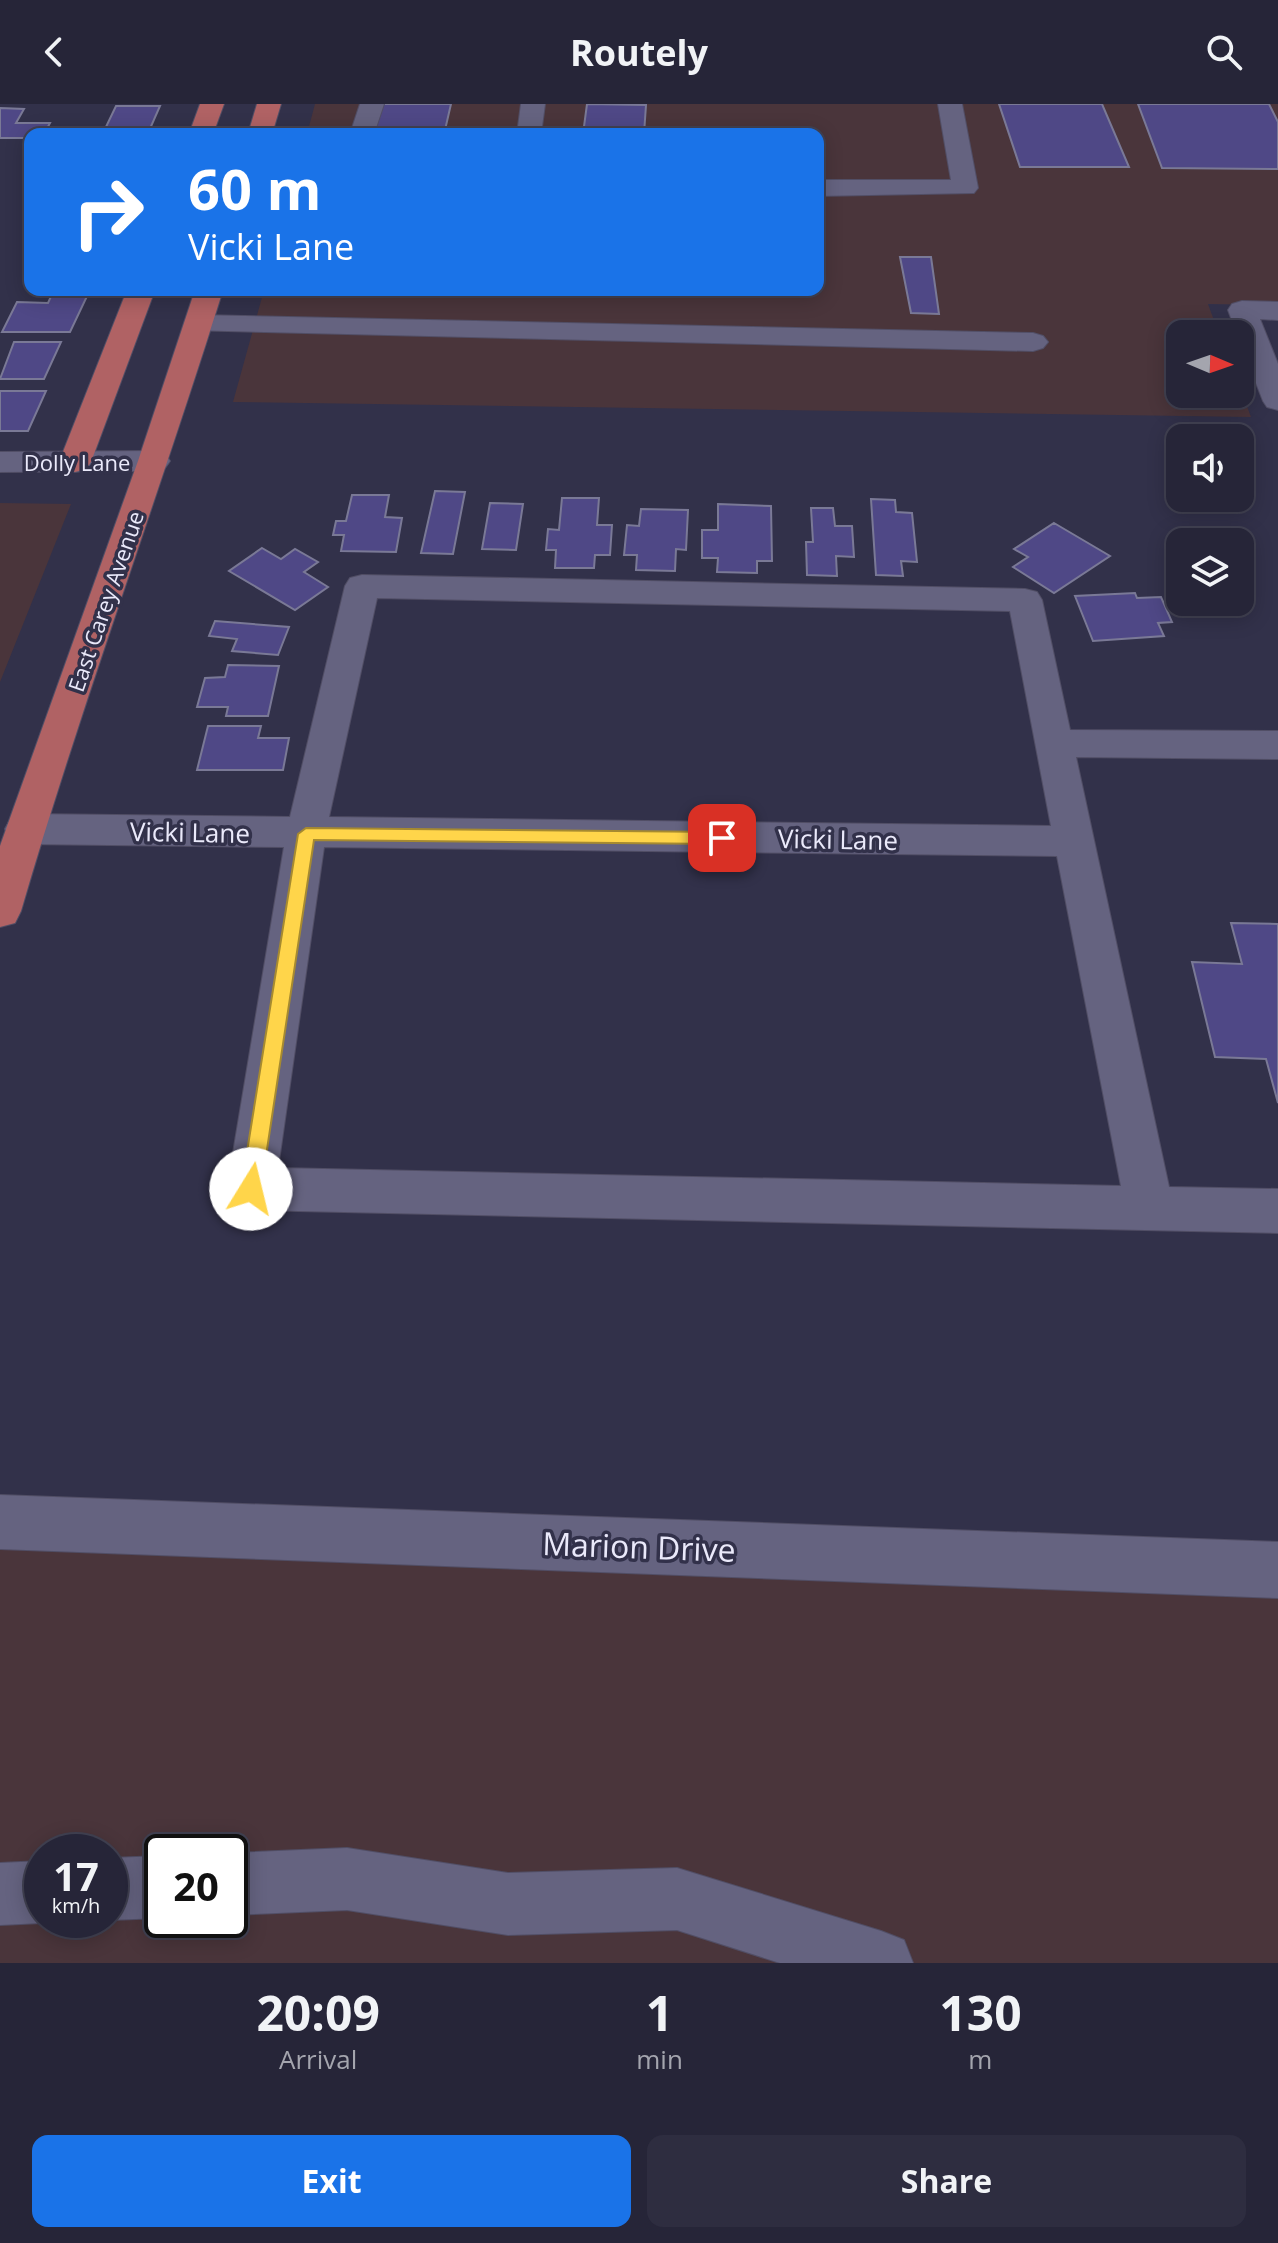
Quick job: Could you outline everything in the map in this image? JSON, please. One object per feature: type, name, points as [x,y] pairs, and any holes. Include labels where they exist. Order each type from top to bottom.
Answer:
[{"type":"main road","points":[[203,128],[212,104]]},
{"type":"main road","points":[[262,128],[269,104]]},
{"type":"main road","points":[[75,462],[139,296]]},
{"type":"main road","name":"East Carey Avenue","points":[[0,911],[25,829],[154,461],[207,296]]},
{"type":"street","points":[[364,128],[372,104]]},
{"type":"street","points":[[530,128],[533,104]]},
{"type":"street","points":[[824,188],[965,188],[950,104]]},
{"type":"street","points":[[1278,311],[1242,310],[1278,401]]},
{"type":"street","points":[[198,324],[1033,342]]},
{"type":"street","name":"Dolly Lane","points":[[0,462],[154,461]]},
{"type":"street","points":[[1149,1207],[1025,600],[362,586],[306,834],[251,1189],[1278,1211]]},
{"type":"street","points":[[1054,743],[1278,745]]},
{"type":"street","name":"Vicki Lane","points":[[25,829],[1074,841]]},
{"type":"street","name":"Marion Drive","points":[[0,1522],[1278,1570]]},
{"type":"street","points":[[248,1883],[347,1879],[508,1904],[677,1899],[881,1963]]},
{"type":"street","points":[[0,1894],[24,1893]]},
{"type":"shaded area","points":[[315,104],[1278,104],[1278,305],[1208,304],[1214,320],[1166,320],[1166,408],[1248,408],[1251,417],[233,402],[262,296],[824,296],[824,128],[309,128]]},
{"type":"shaded area","points":[[0,503],[71,504],[0,682]]},
{"type":"shaded area","points":[[0,1543],[1278,1565],[1278,1963],[0,1963]]},
{"type":"building","points":[[382,104],[451,104],[445,128],[375,128]]},
{"type":"building","points":[[587,104],[646,105],[644,128],[584,128]]},
{"type":"building","points":[[999,104],[1102,104],[1129,167],[1020,167]]},
{"type":"building","points":[[1138,104],[1269,104],[1278,122],[1278,169],[1162,168]]},
{"type":"building","points":[[116,106],[160,106],[150,128],[105,128]]},
{"type":"building","points":[[0,108],[24,109],[16,123],[50,123],[47,128],[24,128],[24,138],[0,138]]},
{"type":"building","points":[[900,257],[931,257],[939,314],[911,313]]},
{"type":"building","points":[[51,296],[87,296],[70,332],[2,332],[17,302],[48,303]]},
{"type":"building","points":[[14,342],[61,342],[44,379],[0,379]]},
{"type":"building","points":[[0,391],[46,391],[28,431],[0,431]]},
{"type":"building","points":[[435,491],[465,492],[453,554],[421,553]]},
{"type":"building","points":[[352,495],[389,495],[385,517],[402,518],[396,552],[341,551],[344,535],[333,535],[336,521],[346,521]]},
{"type":"building","points":[[562,498],[599,498],[597,525],[612,525],[610,555],[595,555],[594,568],[555,568],[556,550],[546,550],[548,529],[559,530]]},
{"type":"building","points":[[871,499],[895,500],[896,512],[912,513],[917,562],[901,561],[903,576],[876,575]]},
{"type":"building","points":[[490,503],[523,504],[516,550],[482,549]]},
{"type":"building","points":[[718,504],[771,506],[772,561],[757,561],[757,573],[717,572],[718,558],[702,558],[702,530],[718,530]]},
{"type":"building","points":[[811,508],[833,508],[835,526],[852,526],[854,557],[836,556],[837,576],[807,575],[806,542],[813,542]]},
{"type":"building","points":[[641,509],[688,510],[686,550],[676,549],[675,571],[636,570],[637,555],[624,555],[627,525],[639,526]]},
{"type":"building","points":[[1054,523],[1110,556],[1054,593],[1013,567],[1028,557],[1014,549]]},
{"type":"building","points":[[262,548],[281,559],[295,549],[318,562],[304,572],[328,587],[295,610],[229,571]]},
{"type":"building","points":[[1135,593],[1137,598],[1161,597],[1166,616],[1172,622],[1158,623],[1164,636],[1093,641],[1075,596]]},
{"type":"building","points":[[215,621],[289,627],[278,655],[232,651],[237,639],[209,636]]},
{"type":"building","points":[[228,665],[279,666],[268,716],[226,716],[228,707],[197,707],[205,678],[225,677]]},
{"type":"building","points":[[208,726],[261,726],[258,738],[289,738],[283,770],[197,770]]},
{"type":"building","points":[[1231,923],[1278,924],[1278,1103],[1266,1059],[1215,1057],[1192,962],[1242,964]]},
{"type":"route","points":[[251,1189],[306,834],[722,838]]}]
